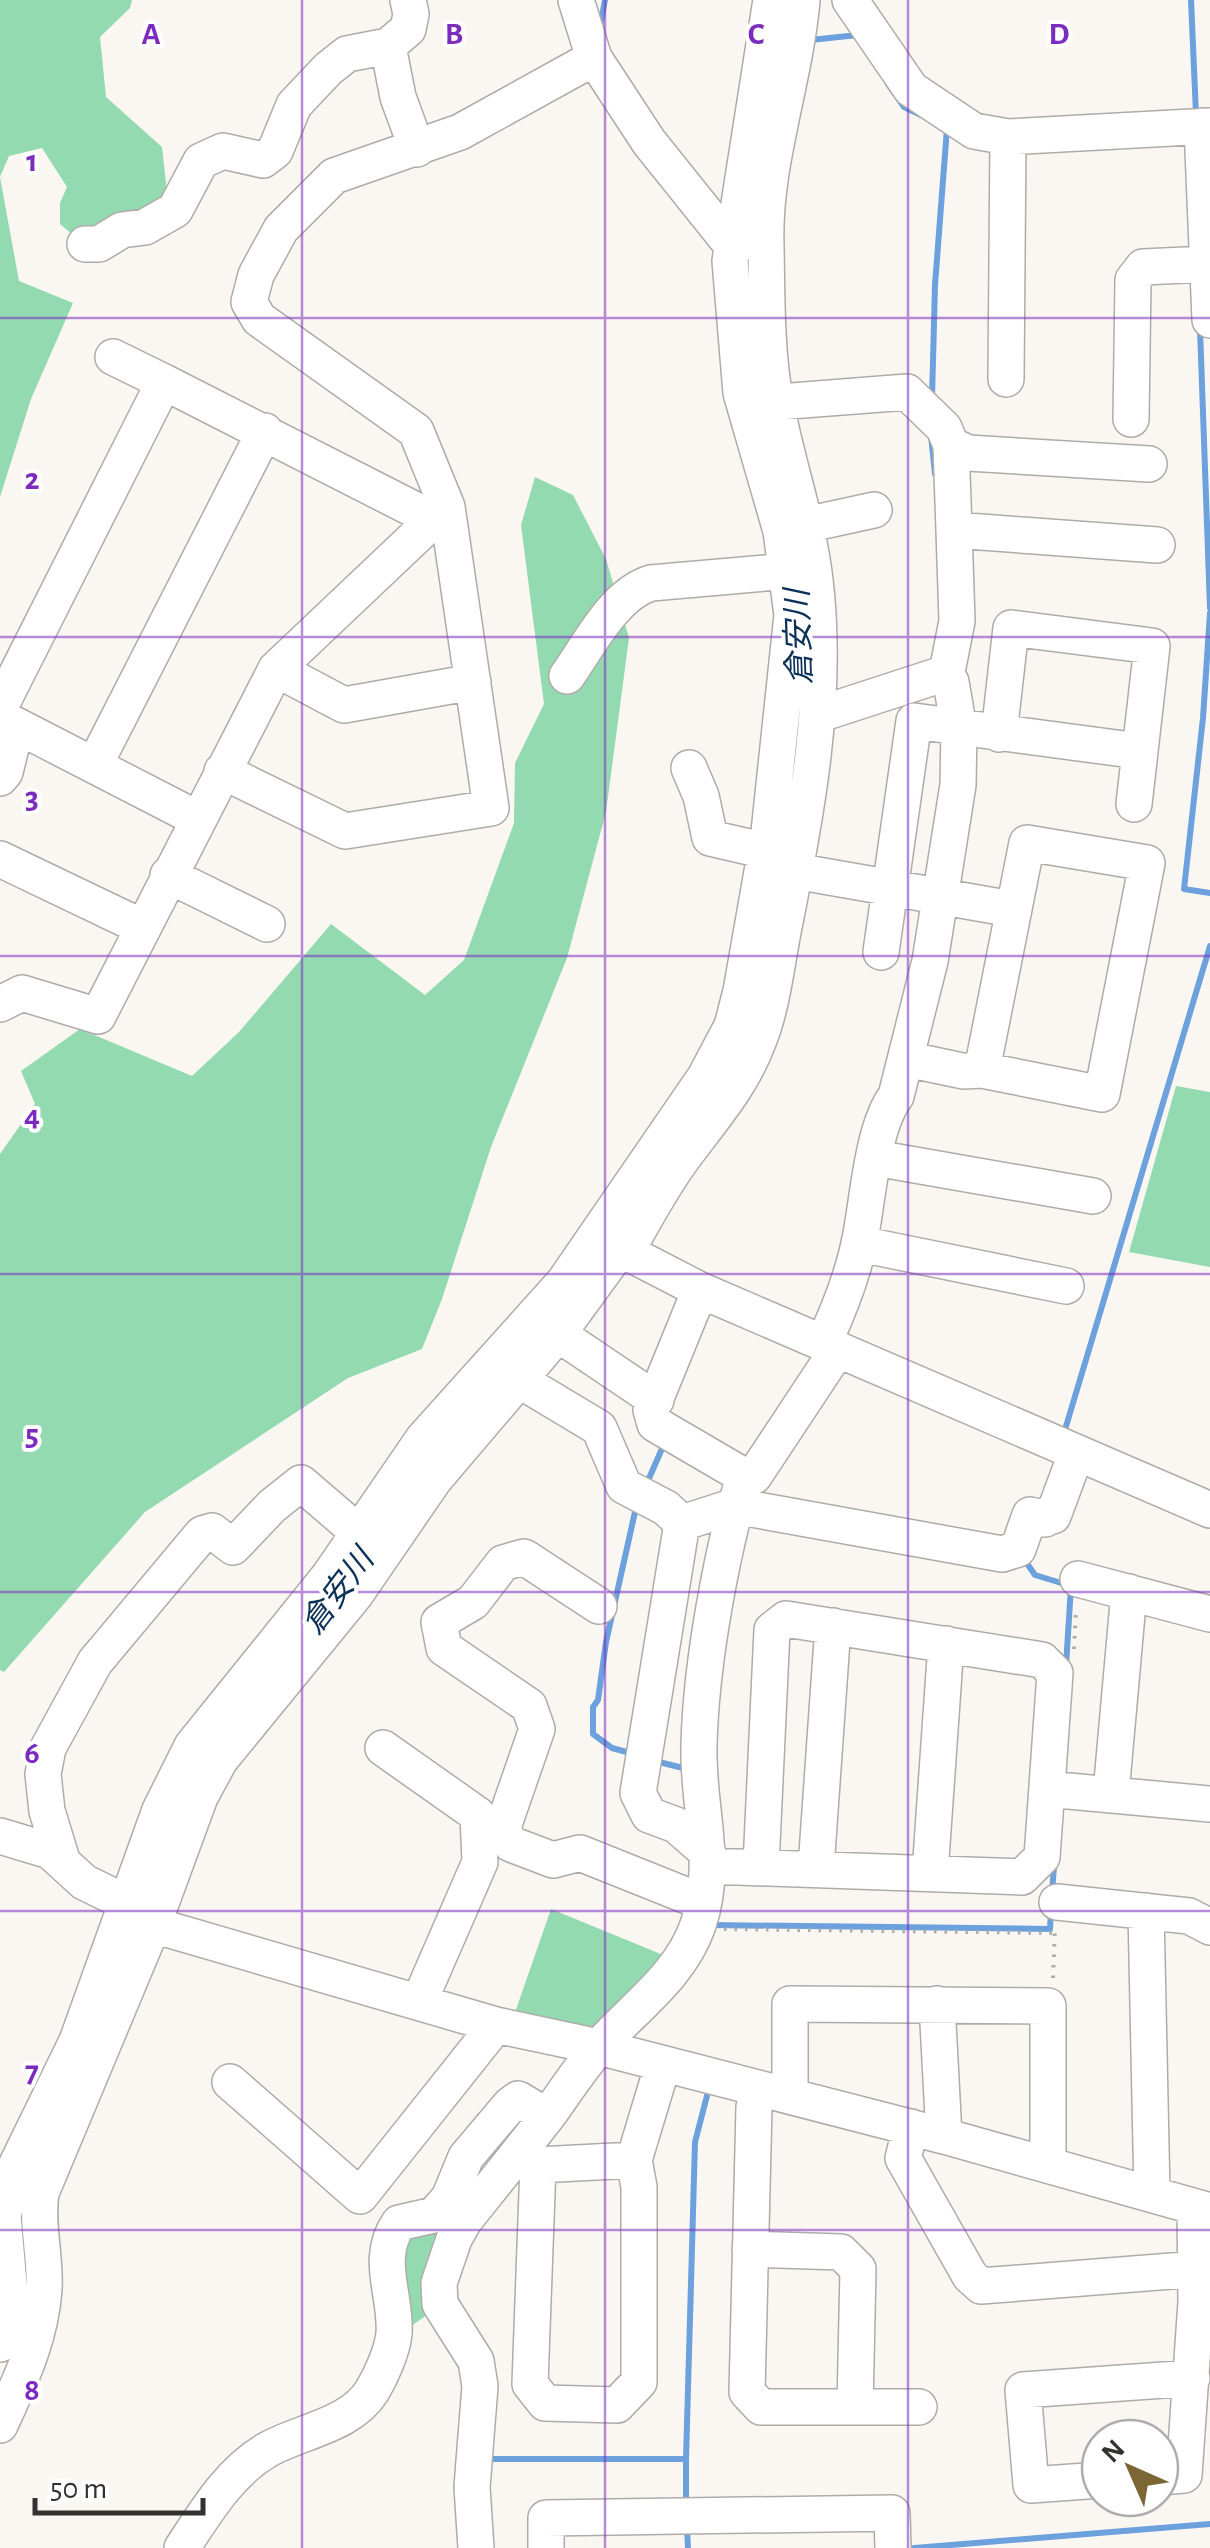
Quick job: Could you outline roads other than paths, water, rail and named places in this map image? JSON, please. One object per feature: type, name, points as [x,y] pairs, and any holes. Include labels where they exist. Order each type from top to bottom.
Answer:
[{"type":"street","points":[[86,244],[99,244],[122,230],[145,227],[175,210],[201,161],[223,150],[263,160],[274,151],[294,105],[328,69],[347,54],[388,46],[408,29],[412,14],[408,0]]},
{"type":"street","points":[[576,0],[594,58],[649,142],[748,242]]},
{"type":"street","points":[[0,2424],[31,2355],[39,2324],[44,2287],[41,2193],[144,1915],[160,1810],[192,1746],[328,1576],[423,1440],[569,1297],[614,1246],[724,1044],[742,991],[817,715],[820,638],[794,527],[757,400],[748,242],[771,0]]},
{"type":"street","points":[[748,242],[773,170],[802,0]]},
{"type":"street","points":[[850,0],[920,98],[974,131],[1008,136],[1206,126],[1200,264],[1210,320]]},
{"type":"street","points":[[388,46],[398,98],[417,149]]},
{"type":"street","points":[[222,771],[345,831],[491,808],[440,513],[416,431],[259,319],[249,302],[256,275],[281,229],[334,176],[460,132],[594,58]]},
{"type":"street","points":[[1006,379],[1008,136]]},
{"type":"street","points":[[1132,419],[1132,280],[1143,267],[1200,264]]},
{"type":"street","points":[[113,356],[440,513]]},
{"type":"street","points":[[0,778],[5,772],[5,717],[164,382]]},
{"type":"street","points":[[476,2548],[472,2487],[480,2386],[476,2361],[440,2304],[439,2283],[454,2240],[522,2166],[547,2116],[599,2047],[663,1982],[685,1953],[708,1832],[698,1777],[699,1740],[717,1604],[741,1499],[829,1340],[865,1245],[875,1158],[906,1059],[943,898],[958,785],[959,728],[948,673],[958,606],[951,445],[944,428],[906,392],[757,400]]},
{"type":"street","points":[[95,764],[265,432]]},
{"type":"street","points":[[951,445],[968,452],[1149,464]]},
{"type":"street","points":[[794,527],[874,510]]},
{"type":"street","points":[[0,1004],[22,993],[98,1016],[276,670],[440,513]]},
{"type":"street","points":[[777,865],[792,615],[788,571],[794,527]]},
{"type":"street","points":[[954,530],[1157,545]]},
{"type":"street","points":[[567,676],[612,613],[636,588],[651,583],[788,571]]},
{"type":"street","points":[[999,734],[1011,628],[1152,646],[1134,804]]},
{"type":"street","points":[[276,670],[344,705],[472,682]]},
{"type":"street","points":[[817,715],[948,673]]},
{"type":"street","points":[[5,717],[198,819]]},
{"type":"street","points":[[880,952],[914,722],[1140,751]]},
{"type":"street","points":[[689,768],[702,796],[710,838],[777,865],[1012,908]]},
{"type":"street","points":[[906,1059],[1102,1094],[1147,863],[1027,844],[982,1070]]},
{"type":"street","points":[[0,859],[142,927]]},
{"type":"street","points":[[168,874],[266,924]]},
{"type":"street","points":[[875,1158],[1093,1196]]},
{"type":"street","points":[[865,1245],[1066,1286]]},
{"type":"street","points":[[614,1246],[700,1290],[829,1340],[1210,1510]]},
{"type":"street","points":[[700,1290],[650,1410],[655,1424],[741,1499],[1002,1554],[1018,1549],[1030,1515],[1045,1520],[1046,1515],[1054,1516],[1066,1449]]},
{"type":"street","points":[[0,2344],[10,2307],[3,2216],[13,2172],[220,1760],[355,1595],[445,1465],[558,1334],[569,1297]]},
{"type":"street","points":[[558,1334],[656,1400]]},
{"type":"street","points":[[519,1380],[600,1428],[624,1486],[666,1508],[682,1523]]},
{"type":"street","points":[[63,1863],[47,1811],[42,1774],[48,1748],[95,1662],[202,1534],[212,1531],[233,1547],[272,1506],[301,1483],[359,1533]]},
{"type":"street","points":[[682,1523],[741,1499]]},
{"type":"street","points":[[682,1523],[638,1793],[650,1814],[676,1826],[705,1854],[761,1866],[1022,1878],[1042,1857],[1055,1673],[1042,1660],[786,1618],[772,1630],[761,1866]]},
{"type":"street","points":[[419,2002],[538,1729],[529,1706],[444,1648],[439,1622],[472,1602],[503,1563],[524,1558],[599,1606]]},
{"type":"street","points":[[1078,1580],[1210,1614]]},
{"type":"street","points":[[1111,1793],[1130,1592]]},
{"type":"street","points":[[816,1868],[833,1626]]},
{"type":"street","points":[[930,1874],[946,1644]]},
{"type":"street","points":[[383,1748],[478,1814],[491,1832],[510,1844],[553,1860],[580,1854],[694,1913]]},
{"type":"street","points":[[1047,1789],[1210,1804]]},
{"type":"street","points":[[0,1836],[50,1851],[84,1882],[144,1915],[419,2002],[496,2025],[599,2047],[660,2072],[917,2137],[1048,2165],[1152,2194],[1199,2215],[1192,2378],[1184,2475],[1180,2475]]},
{"type":"street","points":[[1056,1918],[1146,1911],[1189,1916],[1210,1927]]},
{"type":"street","points":[[1146,1911],[1152,2194]]},
{"type":"street","points":[[919,2407],[761,2406],[747,2392],[750,2248],[765,2098],[790,2004],[1048,2006],[1048,2165]]},
{"type":"street","points":[[936,2004],[917,2137],[903,2158],[970,2276],[981,2286],[1197,2269]]},
{"type":"street","points":[[230,2082],[360,2196],[496,2025]]},
{"type":"street","points":[[522,2166],[530,2384],[544,2404],[617,2404],[639,2382],[640,2188],[634,2160],[660,2072]]},
{"type":"street","points":[[182,2548],[210,2506],[250,2463],[265,2451],[349,2414],[370,2395],[394,2334],[387,2286],[388,2238],[399,2223],[434,2215],[449,2198],[466,2157],[510,2105],[518,2099],[547,2116]]},
{"type":"street","points":[[522,2166],[634,2160]]},
{"type":"street","points":[[750,2248],[841,2252],[858,2269],[855,2407]]},
{"type":"street","points":[[1080,2481],[1031,2485],[1022,2390],[1192,2378]]},
{"type":"street","points":[[546,2548],[546,2518],[892,2513],[893,2548]]},
{"type":"waterway","points":[[600,27],[605,0]]},
{"type":"waterway","points":[[1191,0],[1196,114]]},
{"type":"waterway","points":[[810,40],[858,35]]},
{"type":"waterway","points":[[888,84],[904,107],[921,115]]},
{"type":"waterway","points":[[932,399],[935,285],[947,128]]},
{"type":"waterway","points":[[1200,329],[1210,608]]},
{"type":"waterway","points":[[931,436],[935,474]]},
{"type":"waterway","points":[[1210,613],[1184,889],[1210,893]]},
{"type":"waterway","name":"倉安川","points":[[789,792],[800,711],[801,670]]},
{"type":"waterway","points":[[1064,1433],[1210,946]]},
{"type":"waterway","points":[[647,1483],[664,1444]]},
{"type":"waterway","points":[[634,1754],[612,1748],[593,1734],[593,1707],[598,1700],[606,1642],[637,1503]]},
{"type":"waterway","points":[[1024,1559],[1035,1575],[1071,1586],[1066,1666]]},
{"type":"waterway","points":[[655,1761],[687,1769]]},
{"type":"waterway","points":[[1052,1893],[1054,1866]]},
{"type":"waterway","points":[[710,1925],[1050,1929],[1051,1911]]},
{"type":"waterway","points":[[488,2459],[686,2459],[695,2142],[709,2088]]},
{"type":"waterway","points":[[686,2459],[686,2505]]},
{"type":"waterway","points":[[914,2548],[1210,2524]]},
{"type":"waterway","points":[[687,2529],[688,2548]]}]
